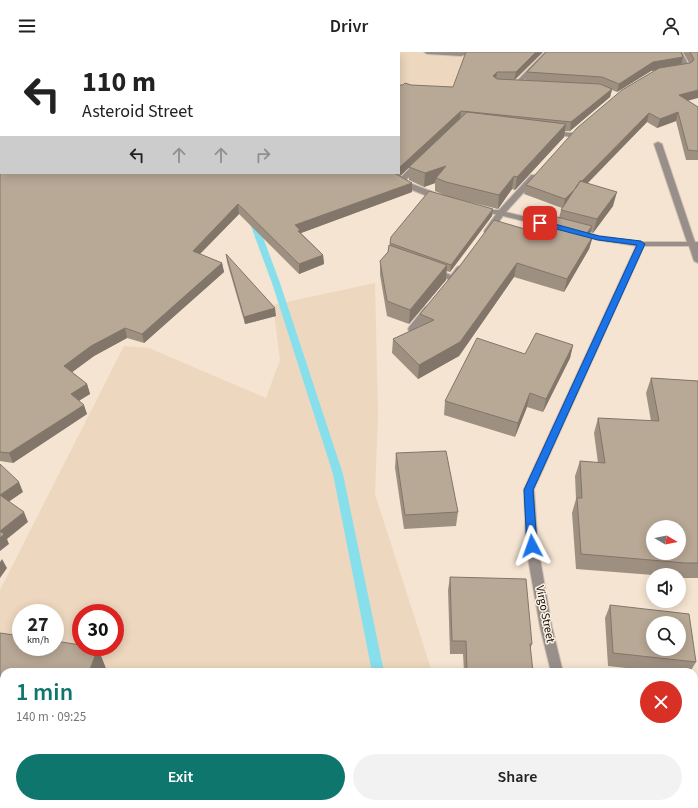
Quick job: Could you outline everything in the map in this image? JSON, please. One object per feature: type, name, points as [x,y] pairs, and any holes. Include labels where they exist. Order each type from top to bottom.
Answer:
[{"type":"street","points":[[427,52],[462,54],[471,52]]},
{"type":"street","points":[[525,84],[514,84],[548,52]]},
{"type":"street","points":[[674,70],[687,68],[679,52]]},
{"type":"street","points":[[541,131],[575,133],[564,144]]},
{"type":"street","points":[[658,144],[695,244],[698,261]]},
{"type":"street","points":[[400,182],[423,160]]},
{"type":"street","points":[[484,237],[501,213],[541,170]]},
{"type":"street","points":[[389,174],[400,182],[450,201]]},
{"type":"street","points":[[487,210],[598,238],[641,244],[695,244]]},
{"type":"street","name":"Virgo Street","points":[[556,668],[546,627],[532,546],[529,490],[641,244]]},
{"type":"street","points":[[424,267],[451,281],[466,260]]},
{"type":"street","points":[[412,329],[435,301]]},
{"type":"shaded area","points":[[400,52],[495,52],[461,70],[447,96],[400,91]]},
{"type":"shaded area","points":[[375,283],[378,415],[375,494],[431,668],[0,668],[0,590],[124,346],[149,348],[266,398],[280,360],[273,305]]},
{"type":"building","points":[[466,52],[536,52],[516,72],[497,72],[493,76],[497,79],[600,84],[612,89],[571,122],[461,111],[400,167],[400,85],[405,83],[411,85],[453,87]]},
{"type":"building","points":[[546,52],[681,52],[683,57],[653,62],[619,84],[602,77],[527,72]]},
{"type":"building","points":[[690,52],[698,52],[698,90],[679,95],[698,107],[698,151],[688,150],[678,112],[660,119],[649,113],[582,181],[580,181],[576,188],[565,199],[526,185],[577,128],[622,90],[659,68],[690,63],[694,59]]},
{"type":"building","points":[[467,112],[566,124],[517,177],[514,176],[499,195],[446,182],[436,178],[446,166],[425,173],[409,167]]},
{"type":"building","points":[[0,174],[396,174],[412,183],[295,225],[300,230],[298,231],[323,255],[299,264],[238,204],[193,251],[222,263],[142,334],[125,328],[91,346],[64,366],[87,384],[71,394],[84,405],[9,453],[0,452]]},
{"type":"building","points":[[580,181],[617,192],[597,219],[561,210]]},
{"type":"building","points":[[429,191],[493,209],[451,265],[390,243],[391,237]]},
{"type":"building","points":[[557,217],[592,226],[586,234],[593,236],[567,279],[517,263],[460,342],[419,365],[393,339],[434,320],[420,314],[459,267],[494,220],[545,235]]},
{"type":"building","points":[[389,245],[447,265],[410,310],[387,301],[380,261],[388,252]]},
{"type":"building","points":[[226,254],[275,308],[244,317]]},
{"type":"building","points":[[536,333],[573,345],[546,399],[530,393],[518,423],[445,401],[477,338],[525,354]]},
{"type":"building","points":[[651,378],[698,381],[698,563],[650,560],[686,560],[686,520],[646,520],[646,560],[581,554],[577,498],[582,498],[580,461],[605,463],[598,418],[659,421]]},
{"type":"building","points":[[446,451],[458,512],[405,515],[396,453]]},
{"type":"building","points":[[0,464],[19,482],[0,495]]},
{"type":"building","points":[[0,495],[24,512],[0,531]]},
{"type":"building","points":[[0,531],[4,534],[0,538]]},
{"type":"building","points":[[450,577],[526,579],[533,668],[467,668],[466,641],[452,641]]},
{"type":"building","points":[[610,605],[689,614],[696,662],[613,653]]},
{"type":"building","points":[[0,633],[12,635],[12,656],[64,656],[64,642],[72,644],[72,656],[95,656],[90,668],[0,668]]},
{"type":"waterway","points":[[253,221],[276,283],[338,474],[377,668]]},
{"type":"route","points":[[532,546],[529,490],[605,319],[641,244],[598,238],[540,223]]}]
